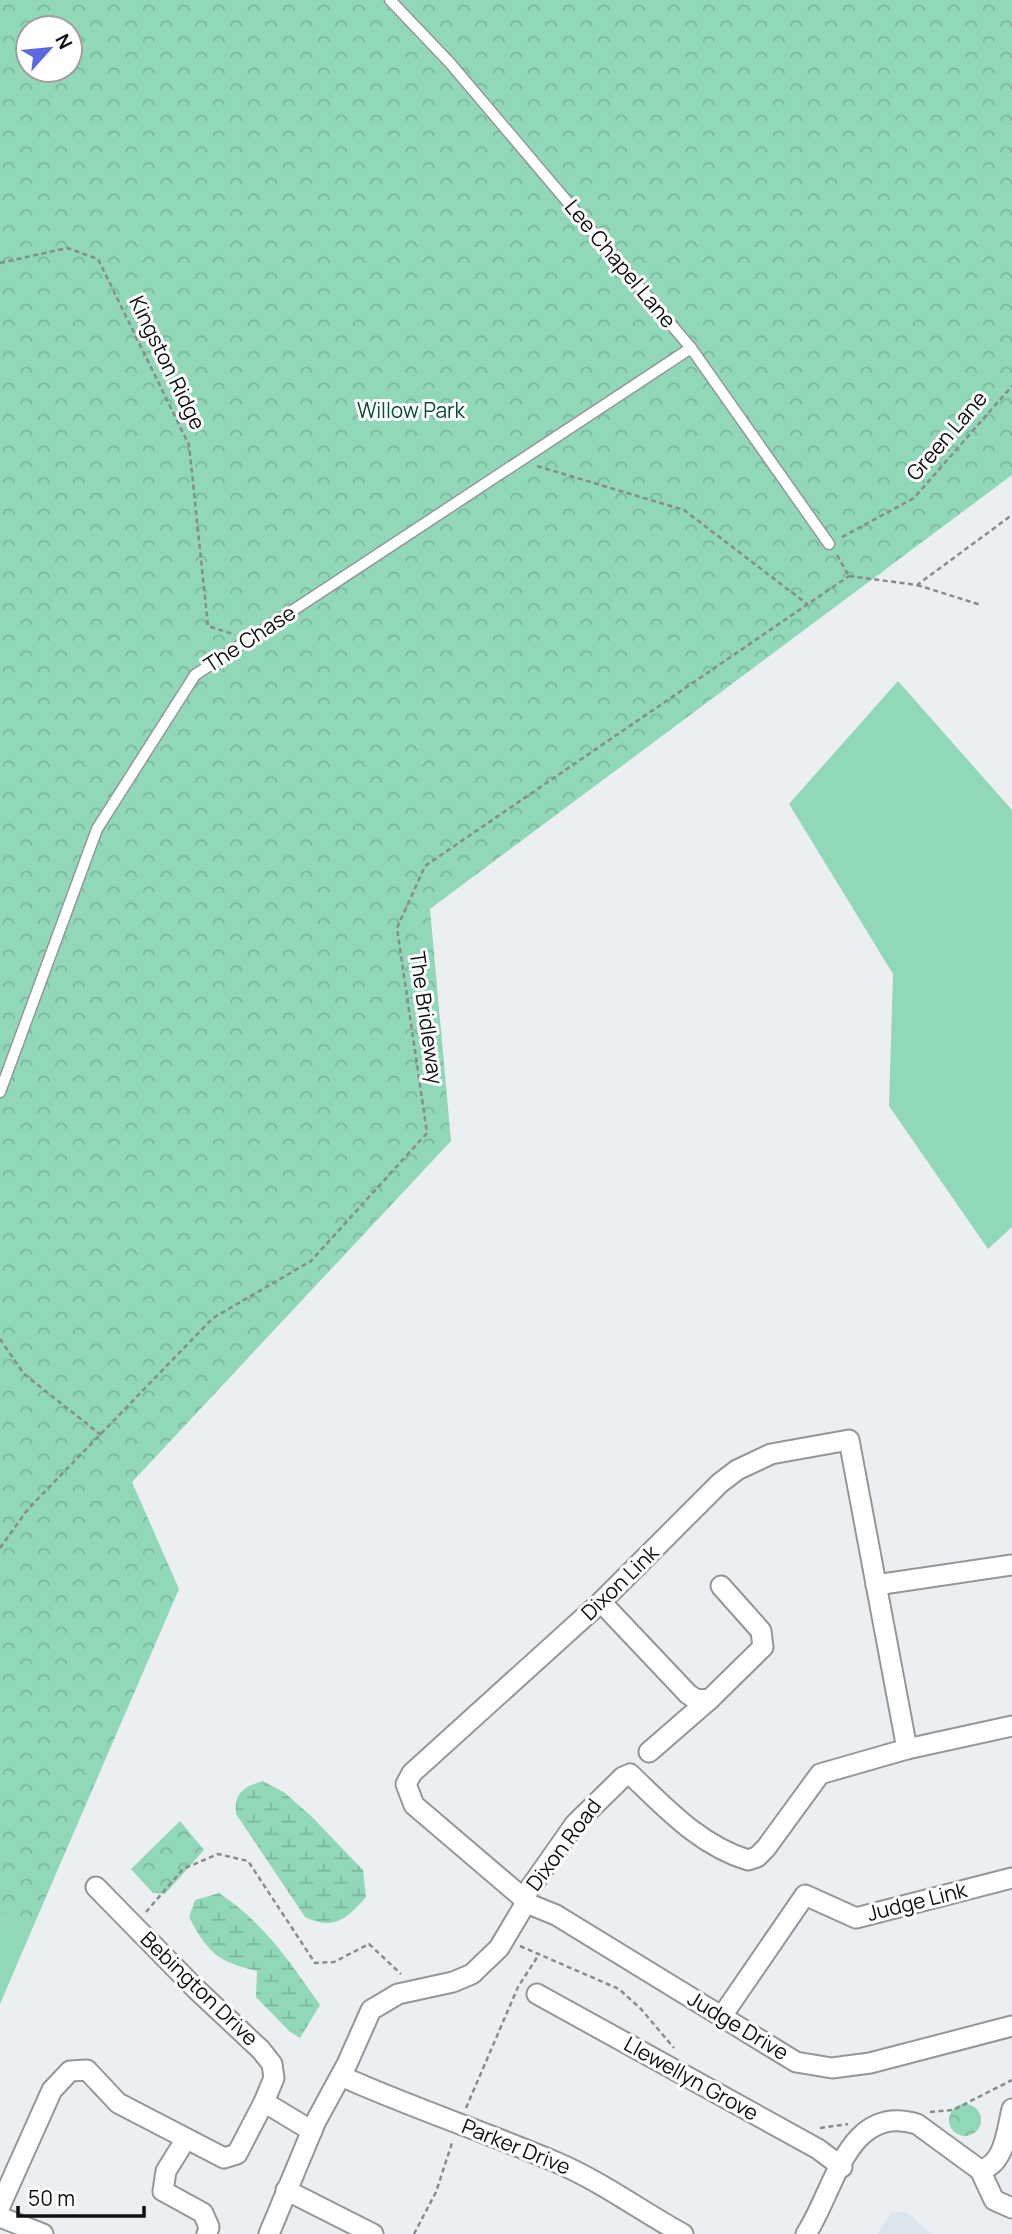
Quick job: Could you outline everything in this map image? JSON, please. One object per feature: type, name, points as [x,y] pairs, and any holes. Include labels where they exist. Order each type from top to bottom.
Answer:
[{"type":"street","name":"Dixon Link","points":[[524,1900],[414,1805],[406,1784],[412,1773],[601,1602],[720,1483],[737,1470],[771,1454],[849,1440],[907,1749]]},
{"type":"street","points":[[876,1585],[1012,1565]]},
{"type":"street","points":[[649,1752],[710,1699],[763,1647],[764,1642],[758,1626],[721,1586]]},
{"type":"street","points":[[601,1602],[688,1695],[697,1700],[710,1699]]},
{"type":"street","name":"Dixon Road","points":[[269,2234],[312,2131],[341,2076],[370,2010],[388,1998],[453,1982],[472,1973],[505,1938],[524,1900],[575,1824],[607,1789],[630,1774],[679,1822],[714,1845],[748,1860],[757,1857],[766,1848],[820,1774],[907,1749],[1012,1726]]},
{"type":"street","name":"Judge Link","points":[[722,2016],[805,1895],[856,1918],[1012,1878]]},
{"type":"street","name":"Bebington Drive","points":[[0,2206],[52,2090],[70,2071],[87,2070],[118,2103],[224,2158],[232,2158],[242,2147],[274,2078],[272,2064],[96,1887]]},
{"type":"street","name":"Judge Drive","points":[[524,1900],[556,1915],[796,2062],[832,2068],[870,2063],[1012,2026]]},
{"type":"street","name":"Llewellyn Grove","points":[[537,1994],[818,2149],[842,2167]]},
{"type":"street","name":"Parker Drive","points":[[341,2076],[430,2115],[460,2123],[560,2164],[683,2234]]},
{"type":"street","points":[[264,2102],[312,2131]]},
{"type":"street","points":[[979,2170],[986,2168],[1002,2151],[1012,2109]]},
{"type":"street","points":[[806,2234],[842,2167],[848,2147],[866,2130],[884,2122],[907,2121],[917,2124],[979,2170],[994,2200],[1012,2208]]},
{"type":"street","points":[[186,2139],[166,2171],[163,2191],[203,2213],[209,2227],[207,2234]]},
{"type":"street","points":[[286,2190],[373,2234]]},
{"type":"street","points":[[0,2217],[43,2234]]},
{"type":"lane","name":"Lee Chapel Lane","points":[[390,0],[450,63],[691,348],[830,544]]},
{"type":"lane","name":"The Chase","points":[[0,1092],[97,829],[195,675],[691,348]]},
{"type":"path","name":"Kingston Ridge","points":[[0,263],[67,248],[98,258],[189,445],[208,626],[249,640]]},
{"type":"path","name":"Green Lane","points":[[830,544],[914,498],[1012,386]]},
{"type":"path","points":[[521,461],[684,510],[808,604]]},
{"type":"path","points":[[917,585],[1012,514]]},
{"type":"path","points":[[830,544],[849,576],[917,585],[981,605]]},
{"type":"path","name":"The Bridleway","points":[[0,1548],[28,1509],[213,1318],[311,1261],[426,1133],[397,928],[425,866],[849,576]]},
{"type":"path","points":[[0,1339],[24,1374],[101,1435]]},
{"type":"path","points":[[134,1926],[183,1869],[218,1854],[248,1861],[315,1962],[334,1962],[369,1944],[416,1990]]},
{"type":"path","points":[[505,1938],[538,1956],[592,1975],[619,1989],[641,2009],[656,2030],[677,2051]]},
{"type":"path","points":[[414,2234],[436,2192],[492,2042],[518,1987],[538,1956]]},
{"type":"path","points":[[920,2113],[953,2110],[1012,2080]]},
{"type":"path","points":[[817,2129],[850,2124]]},
{"type":"shaded area","points":[[892,2212],[906,2212],[932,2234],[877,2234]]},
{"type":"green space","name":"Willow Park","points":[[0,0],[1012,0],[1012,475],[430,909],[451,1141],[132,1482],[179,1589],[30,1934],[0,1917]]},
{"type":"green space","points":[[898,681],[1012,810],[1012,1227],[988,1249],[889,1106],[893,974],[789,804]]},
{"type":"green space","points":[[263,1781],[285,1793],[311,1816],[363,1870],[366,1897],[346,1917],[332,1923],[324,1923],[305,1917],[236,1814],[239,1795],[250,1786]]},
{"type":"green space","points":[[180,1821],[204,1850],[165,1894],[153,1893],[131,1869]]},
{"type":"green space","points":[[219,1893],[249,1916],[262,1930],[287,1958],[320,2005],[300,2038],[289,2031],[256,1997],[257,1971],[233,1964],[216,1954],[202,1939],[189,1917],[195,1900]]},
{"type":"green space","points":[[0,1917],[30,1934],[0,2004]]},
{"type":"green space","points":[[965,2104],[976,2109],[981,2120],[976,2131],[965,2136],[954,2131],[949,2120],[954,2109]]}]
